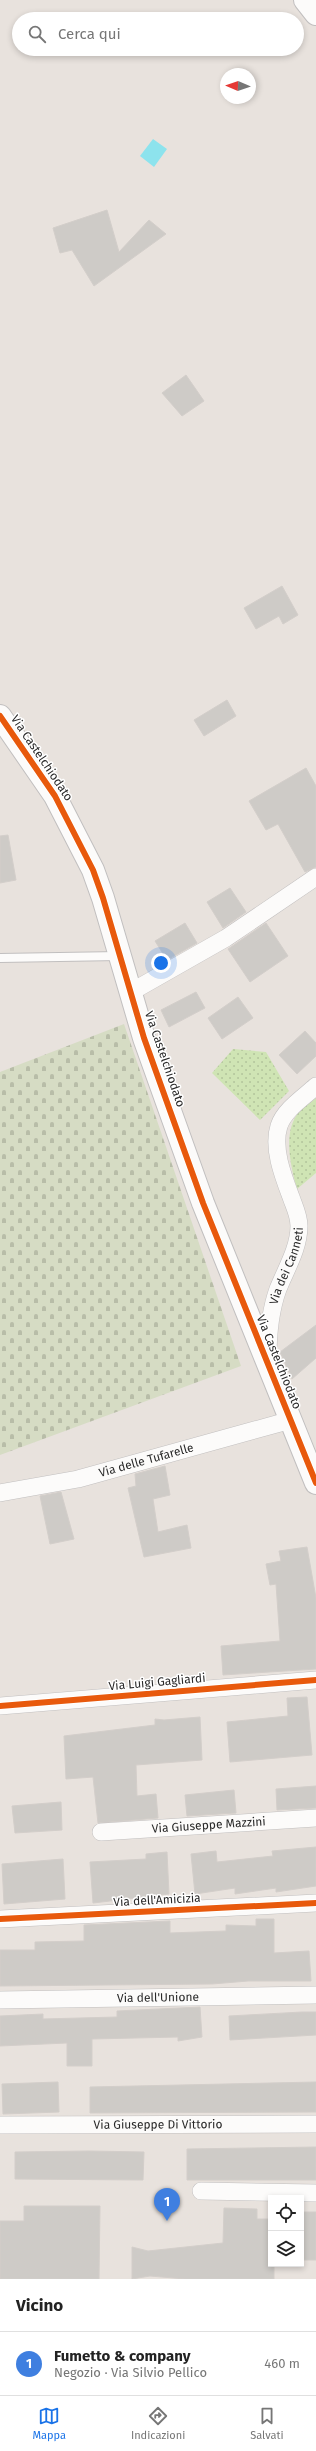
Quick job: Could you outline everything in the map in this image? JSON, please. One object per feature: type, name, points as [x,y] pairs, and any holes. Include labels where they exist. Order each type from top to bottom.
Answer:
[{"type":"street","points":[[305,0],[316,14]]},
{"type":"street","name":"Via Castelchiodato","points":[[0,716],[55,796],[80,842],[99,887],[144,1038],[204,1202],[268,1368],[316,1482]]},
{"type":"street","points":[[131,992],[226,938],[316,877]]},
{"type":"street","name":"Via dei Canneti","points":[[268,1368],[268,1341],[274,1303],[295,1248],[299,1231],[297,1212],[286,1183],[278,1154],[278,1132],[284,1116],[316,1086]]},
{"type":"street","name":"Via delle Tufarelle","points":[[0,1493],[78,1478],[291,1420]]},
{"type":"street","name":"Via Luigi Gagliardi","points":[[0,1706],[316,1680]]},
{"type":"street","name":"Via Giuseppe Mazzini","points":[[101,1832],[316,1818]]},
{"type":"street","name":"Via dell'Amicizia","points":[[0,1919],[316,1903]]},
{"type":"street","name":"Via dell'Unione","points":[[0,2000],[316,1995]]},
{"type":"street","name":"Via Giuseppe Di Vittorio","points":[[0,2125],[316,2124]]},
{"type":"street","points":[[201,2191],[316,2193]]},
{"type":"lane","points":[[0,958],[120,956]]},
{"type":"green space","points":[[124,1024],[241,1366],[0,1455],[0,1072]]},
{"type":"green space","points":[[233,1049],[266,1052],[289,1091],[260,1120],[212,1073]]},
{"type":"green space","points":[[316,1098],[316,1173],[297,1189],[289,1150],[291,1129],[299,1112]]},
{"type":"water","points":[[153,139],[167,149],[154,167],[140,156]]},
{"type":"building","points":[[107,210],[119,252],[149,220],[166,234],[94,286],[72,250],[60,253],[53,228]]},
{"type":"building","points":[[186,375],[204,401],[182,416],[162,393]]},
{"type":"building","points":[[282,586],[298,615],[283,624],[279,616],[256,629],[244,608]]},
{"type":"building","points":[[227,700],[236,716],[204,736],[194,720]]},
{"type":"building","points":[[306,768],[316,786],[316,867],[305,872],[278,824],[266,830],[249,801]]},
{"type":"building","points":[[8,835],[16,880],[0,883],[0,836]]},
{"type":"building","points":[[230,888],[246,912],[223,928],[207,902]]},
{"type":"building","points":[[185,923],[197,943],[167,960],[155,941]]},
{"type":"building","points":[[266,923],[288,956],[250,982],[228,949]]},
{"type":"building","points":[[196,992],[205,1008],[169,1027],[161,1010]]},
{"type":"building","points":[[238,997],[253,1018],[222,1039],[208,1018]]},
{"type":"building","points":[[305,1031],[316,1043],[316,1056],[297,1074],[279,1055]]},
{"type":"building","points":[[316,1325],[316,1358],[292,1379],[280,1352]]},
{"type":"building","points":[[165,1466],[170,1495],[153,1499],[158,1532],[187,1525],[191,1548],[144,1557],[128,1488],[136,1486],[135,1474]]},
{"type":"building","points":[[61,1492],[74,1539],[50,1544],[40,1496]]},
{"type":"building","points":[[307,1547],[316,1598],[316,1669],[223,1675],[221,1646],[280,1641],[276,1584],[270,1585],[266,1564],[281,1561],[279,1551]]},
{"type":"building","points":[[307,1697],[312,1755],[230,1762],[227,1722],[288,1716],[287,1698]]},
{"type":"building","points":[[200,1717],[202,1760],[136,1765],[137,1796],[156,1794],[158,1818],[98,1823],[93,1777],[66,1779],[64,1736],[155,1725],[155,1719],[164,1720]]},
{"type":"building","points":[[316,1786],[316,1808],[277,1810],[276,1789]]},
{"type":"building","points":[[234,1790],[236,1813],[187,1816],[185,1795]]},
{"type":"building","points":[[61,1802],[62,1830],[15,1833],[12,1806]]},
{"type":"building","points":[[316,1847],[316,1886],[276,1892],[276,1888],[235,1894],[235,1888],[195,1894],[191,1854],[216,1851],[217,1862],[273,1856],[272,1851]]},
{"type":"building","points":[[167,1852],[169,1894],[93,1903],[90,1862],[146,1859],[146,1854]]},
{"type":"building","points":[[63,1859],[65,1899],[4,1904],[2,1864]]},
{"type":"building","points":[[256,1919],[274,1919],[274,1953],[309,1951],[311,1981],[248,1981],[212,1984],[0,1986],[0,1950],[35,1950],[35,1942],[84,1941],[84,1925],[170,1921],[170,1933],[226,1931],[226,1925],[256,1926]]},
{"type":"building","points":[[200,2007],[202,2037],[178,2041],[178,2037],[92,2039],[92,2066],[67,2066],[67,2043],[0,2046],[0,2016],[43,2014],[43,2019],[117,2017],[117,2011]]},
{"type":"building","points":[[316,2012],[316,2035],[230,2040],[229,2016]]},
{"type":"building","points":[[58,2082],[59,2112],[3,2114],[2,2084]]},
{"type":"building","points":[[316,2082],[316,2112],[90,2113],[90,2087]]},
{"type":"building","points":[[316,2147],[316,2180],[187,2180],[187,2149]]},
{"type":"building","points":[[15,2152],[144,2152],[143,2180],[15,2179]]},
{"type":"building","points":[[24,2206],[100,2206],[99,2279],[0,2279],[0,2221],[24,2221]]},
{"type":"building","points":[[224,2208],[257,2209],[257,2219],[268,2219],[268,2267],[274,2267],[274,2279],[185,2279],[150,2276],[132,2279],[132,2247],[148,2251],[223,2243]]},
{"type":"building","points":[[304,2212],[316,2212],[316,2260],[304,2260]]},
{"type":"cycle path","points":[[0,716],[55,796],[93,870],[103,898],[144,1038],[203,1203],[316,1483]]},
{"type":"cycle path","points":[[0,1706],[316,1680]]},
{"type":"cycle path","points":[[0,1919],[316,1903]]},
{"type":"place","name":"Fumetto & company","points":[[167,2221]]}]
